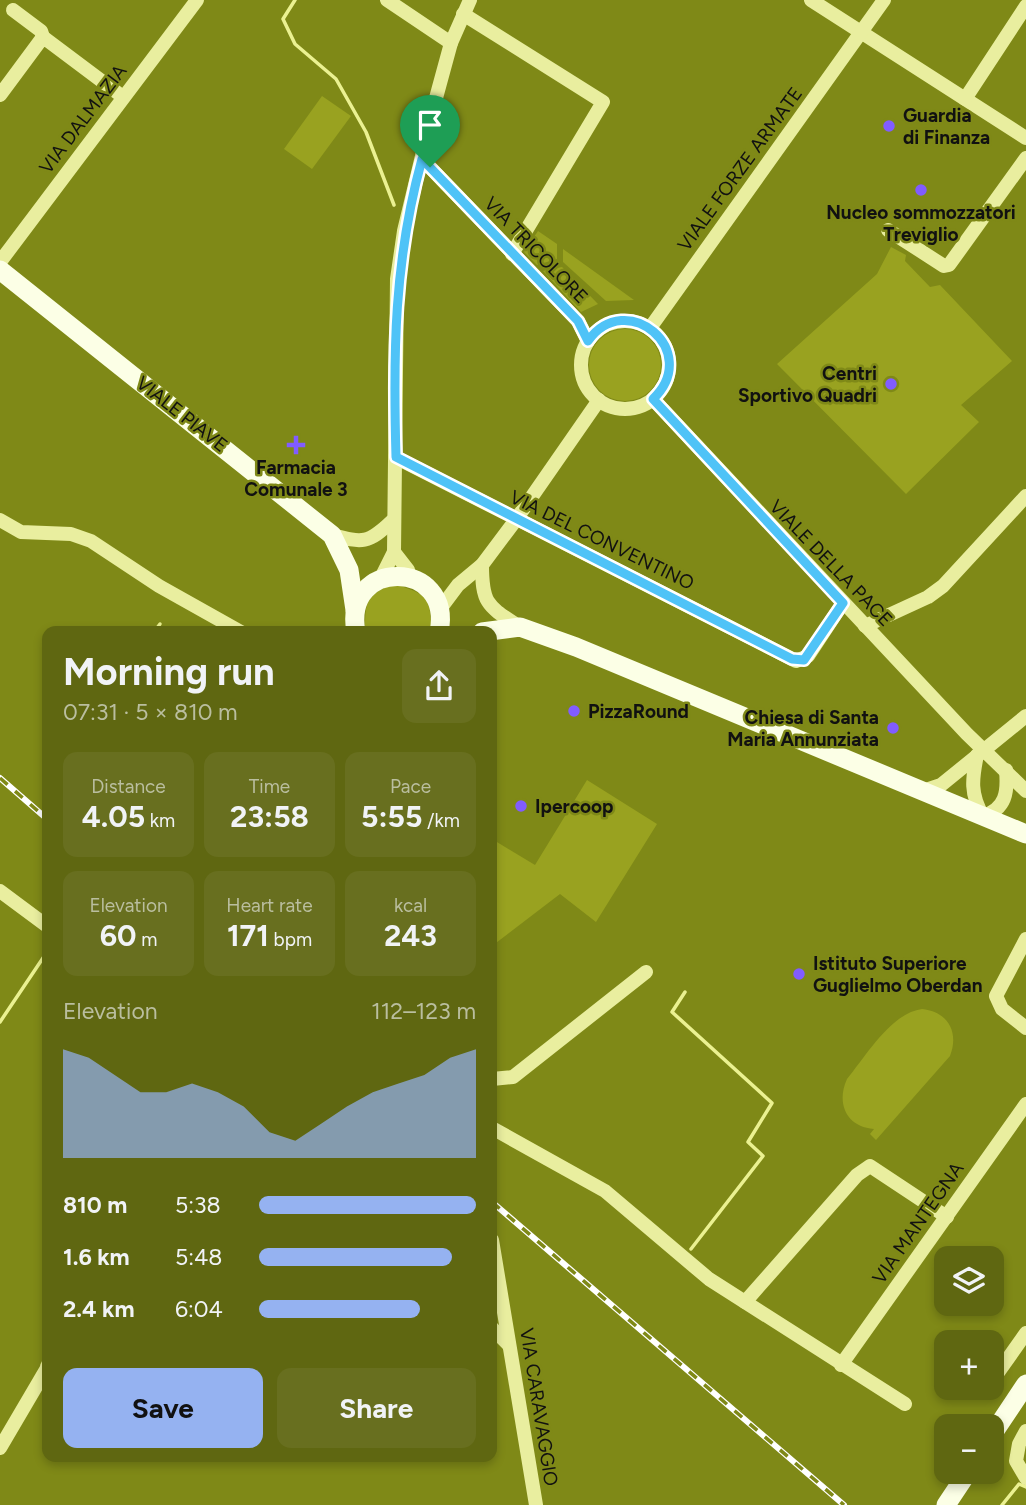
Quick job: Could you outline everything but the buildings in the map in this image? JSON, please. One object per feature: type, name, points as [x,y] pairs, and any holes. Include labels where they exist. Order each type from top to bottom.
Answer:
[{"type":"main road","name":"VIALE PIAVE","points":[[0,270],[332,535],[349,570],[356,626]]},
{"type":"main road","name":"VIALE PIAVE","points":[[349,570],[375,582]]},
{"type":"main road","points":[[355,610],[375,582],[417,582],[444,623]]},
{"type":"main road","points":[[497,630],[520,627],[1026,834]]},
{"type":"main road","points":[[1004,1417],[1026,1384]]},
{"type":"main road","points":[[946,1505],[960,1484]]},
{"type":"street","name":"VIA DALMAZIA","points":[[0,262],[197,0]]},
{"type":"street","points":[[387,0],[451,43]]},
{"type":"street","points":[[458,585],[417,582],[394,552],[392,521],[396,457],[397,279],[404,231],[451,43],[470,0]]},
{"type":"street","points":[[811,0],[1026,138]]},
{"type":"street","name":"VIALE FORZE ARMATE","points":[[650,328],[884,0]]},
{"type":"street","points":[[965,99],[1026,6]]},
{"type":"street","points":[[13,10],[41,31],[43,37],[123,97]]},
{"type":"street","points":[[463,14],[603,102],[512,254]]},
{"type":"street","points":[[0,95],[43,37]]},
{"type":"street","points":[[888,230],[944,266],[949,265],[1026,158]]},
{"type":"street","name":"VIA TRICOLORE","points":[[422,159],[578,321],[588,341]]},
{"type":"street","points":[[616,322],[636,322],[650,328],[663,343],[669,363],[666,382],[653,399],[627,409],[615,408],[599,400],[588,387],[582,371],[583,354],[588,341],[598,330],[616,322]]},
{"type":"street","name":"VIALE DELLA PACE","points":[[653,399],[981,753],[1006,770],[1026,791]]},
{"type":"street","points":[[444,623],[458,585],[482,565],[599,400]]},
{"type":"street","name":"VIA DEL CONVENTINO","points":[[396,457],[515,521],[800,662],[808,656],[843,603]]},
{"type":"street","points":[[865,626],[928,597],[943,586],[1026,496]]},
{"type":"street","points":[[0,520],[21,532],[71,534],[91,541],[159,586],[230,626]]},
{"type":"street","points":[[332,535],[357,542],[365,541],[392,521]]},
{"type":"street","points":[[375,582],[394,552]]},
{"type":"street","points":[[482,565],[482,589],[489,607],[520,627]]},
{"type":"street","points":[[923,791],[940,785],[1026,716]]},
{"type":"street","points":[[981,753],[971,786],[974,801],[983,816],[995,812],[1005,798],[1006,770]]},
{"type":"street","points":[[0,891],[42,922]]},
{"type":"street","points":[[1026,939],[996,996],[1002,1009],[1026,1028]]},
{"type":"street","points":[[497,1079],[513,1077],[646,972]]},
{"type":"street","name":"VIA MANTEGNA","points":[[841,1364],[1026,1104]]},
{"type":"street","points":[[497,1131],[605,1191],[709,1279],[905,1404]]},
{"type":"street","points":[[746,1302],[862,1169],[870,1166],[947,1217]]},
{"type":"street","name":"VIA CARAVAGGIO","points":[[497,1317],[509,1346],[536,1505]]},
{"type":"street","points":[[497,1333],[509,1346]]},
{"type":"street","points":[[1004,1364],[1026,1333]]},
{"type":"street","points":[[0,1448],[42,1377]]},
{"type":"street","points":[[1026,1431],[1019,1444],[1016,1461],[1026,1478]]},
{"type":"green space","points":[[322,96],[351,116],[312,169],[284,149]]},
{"type":"green space","points":[[538,231],[557,244],[557,259],[537,265],[524,252]]},
{"type":"green space","name":"Centri Sportivo Quadri","points":[[891,247],[906,255],[905,261],[930,287],[940,285],[1012,361],[961,405],[979,422],[906,494],[777,364],[877,274]]},
{"type":"green space","points":[[563,249],[634,300],[606,301],[563,262]]},
{"type":"green space","points":[[562,267],[598,304],[581,312],[543,271]]},
{"type":"green space","points":[[625,329],[645,335],[655,345],[661,365],[655,385],[645,395],[625,401],[605,395],[595,385],[589,365],[595,345],[605,335]]},
{"type":"green space","points":[[394,584],[420,594],[428,604],[431,626],[365,626],[369,601],[377,592]]},
{"type":"green space","points":[[587,780],[657,824],[596,922],[560,894],[497,942],[497,842],[535,865]]},
{"type":"green space","points":[[922,1009],[939,1014],[950,1025],[953,1039],[950,1056],[876,1140],[870,1134],[874,1129],[856,1124],[846,1112],[843,1097],[847,1079],[890,1027],[900,1018]]},
{"type":"waterway","points":[[295,0],[283,19],[295,44],[336,79],[366,132],[394,205]]},
{"type":"waterway","points":[[0,1022],[42,959]]},
{"type":"waterway","points":[[685,992],[672,1012],[772,1103],[748,1142],[763,1156],[691,1249]]},
{"type":"waterway","points":[[1002,1505],[1019,1484],[1026,1487]]},
{"type":"railway","points":[[0,778],[42,815]]},
{"type":"railway","points":[[497,1206],[844,1505]]},
{"type":"place","name":"Guardia di Finanza","points":[[889,126]]},
{"type":"place","name":"Nucleo sommozzatori Treviglio","points":[[921,190]]},
{"type":"place","name":"Centri Sportivo Quadri","points":[[891,384]]},
{"type":"place","name":"Farmacia Comunale 3","points":[[296,445]]},
{"type":"place","name":"PizzaRound","points":[[574,711]]},
{"type":"place","name":"Chiesa di Santa Maria Annunziata","points":[[893,728]]},
{"type":"place","name":"Ipercoop","points":[[521,806]]},
{"type":"place","name":"Istituto Superiore Guglielmo Oberdan","points":[[799,974]]},
{"type":"route","points":[[422,159],[430,167],[578,321],[588,341],[603,327],[621,321],[642,324],[659,337],[668,355],[669,370],[666,382],[653,399],[670,421],[843,603],[804,660],[800,662],[792,659],[684,602],[515,521],[396,457],[394,415],[397,279],[404,231],[422,159]]}]
